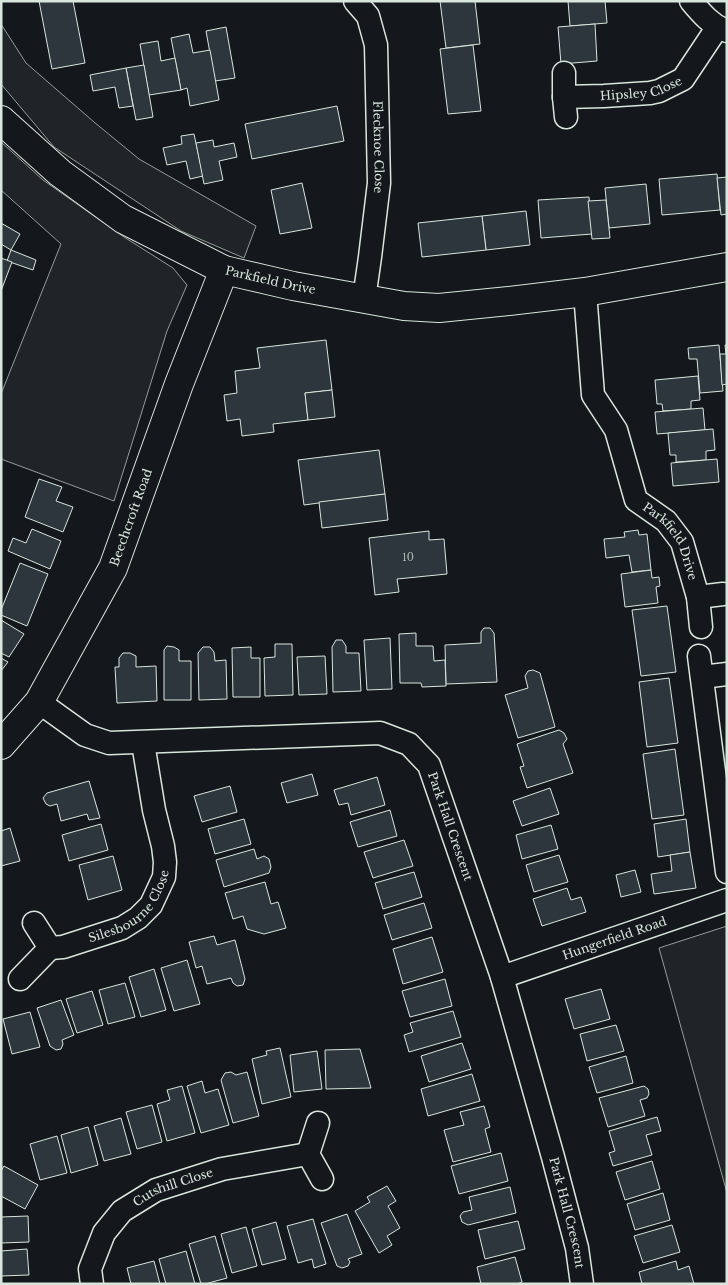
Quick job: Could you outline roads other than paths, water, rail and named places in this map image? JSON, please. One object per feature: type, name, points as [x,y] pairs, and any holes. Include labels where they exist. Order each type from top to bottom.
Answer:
[{"type":"street","name":"Flecknoe Close","points":[[355,1],[368,16],[376,44],[379,183],[364,299]]},
{"type":"street","points":[[691,1],[722,30]]},
{"type":"street","name":"Hipsley Close","points":[[564,73],[565,107],[604,96],[659,91],[684,79],[722,30]]},
{"type":"street","name":"Parkfield Drive","points":[[1,120],[60,174],[123,219],[224,270],[294,286],[404,306],[439,308],[585,292],[727,267]]},
{"type":"street","name":"Beechcroft Road","points":[[1,745],[39,702],[112,568],[179,384],[224,270]]},
{"type":"street","name":"Parkfield Drive","points":[[585,292],[592,395],[616,430],[636,500],[666,521],[682,542],[698,597],[701,627]]},
{"type":"street","name":"Parkfield Drive","points":[[698,597],[723,594]]},
{"type":"street","points":[[727,674],[701,667],[727,872]]},
{"type":"street","name":"Park Hall Crescent","points":[[39,702],[84,735],[109,744],[380,733],[409,744],[429,765],[502,977],[577,1248],[582,1284]]},
{"type":"street","name":"Silesbourne Close","points":[[50,948],[63,947],[122,928],[138,918],[152,905],[164,877],[165,862],[143,743]]},
{"type":"street","name":"Hungerfield Road","points":[[502,977],[727,900]]},
{"type":"street","points":[[20,979],[50,948],[34,924]]},
{"type":"street","points":[[318,1123],[308,1154],[322,1179]]},
{"type":"street","name":"Cutshill Close","points":[[92,1284],[90,1269],[104,1233],[122,1211],[156,1190],[222,1169],[308,1154]]}]
